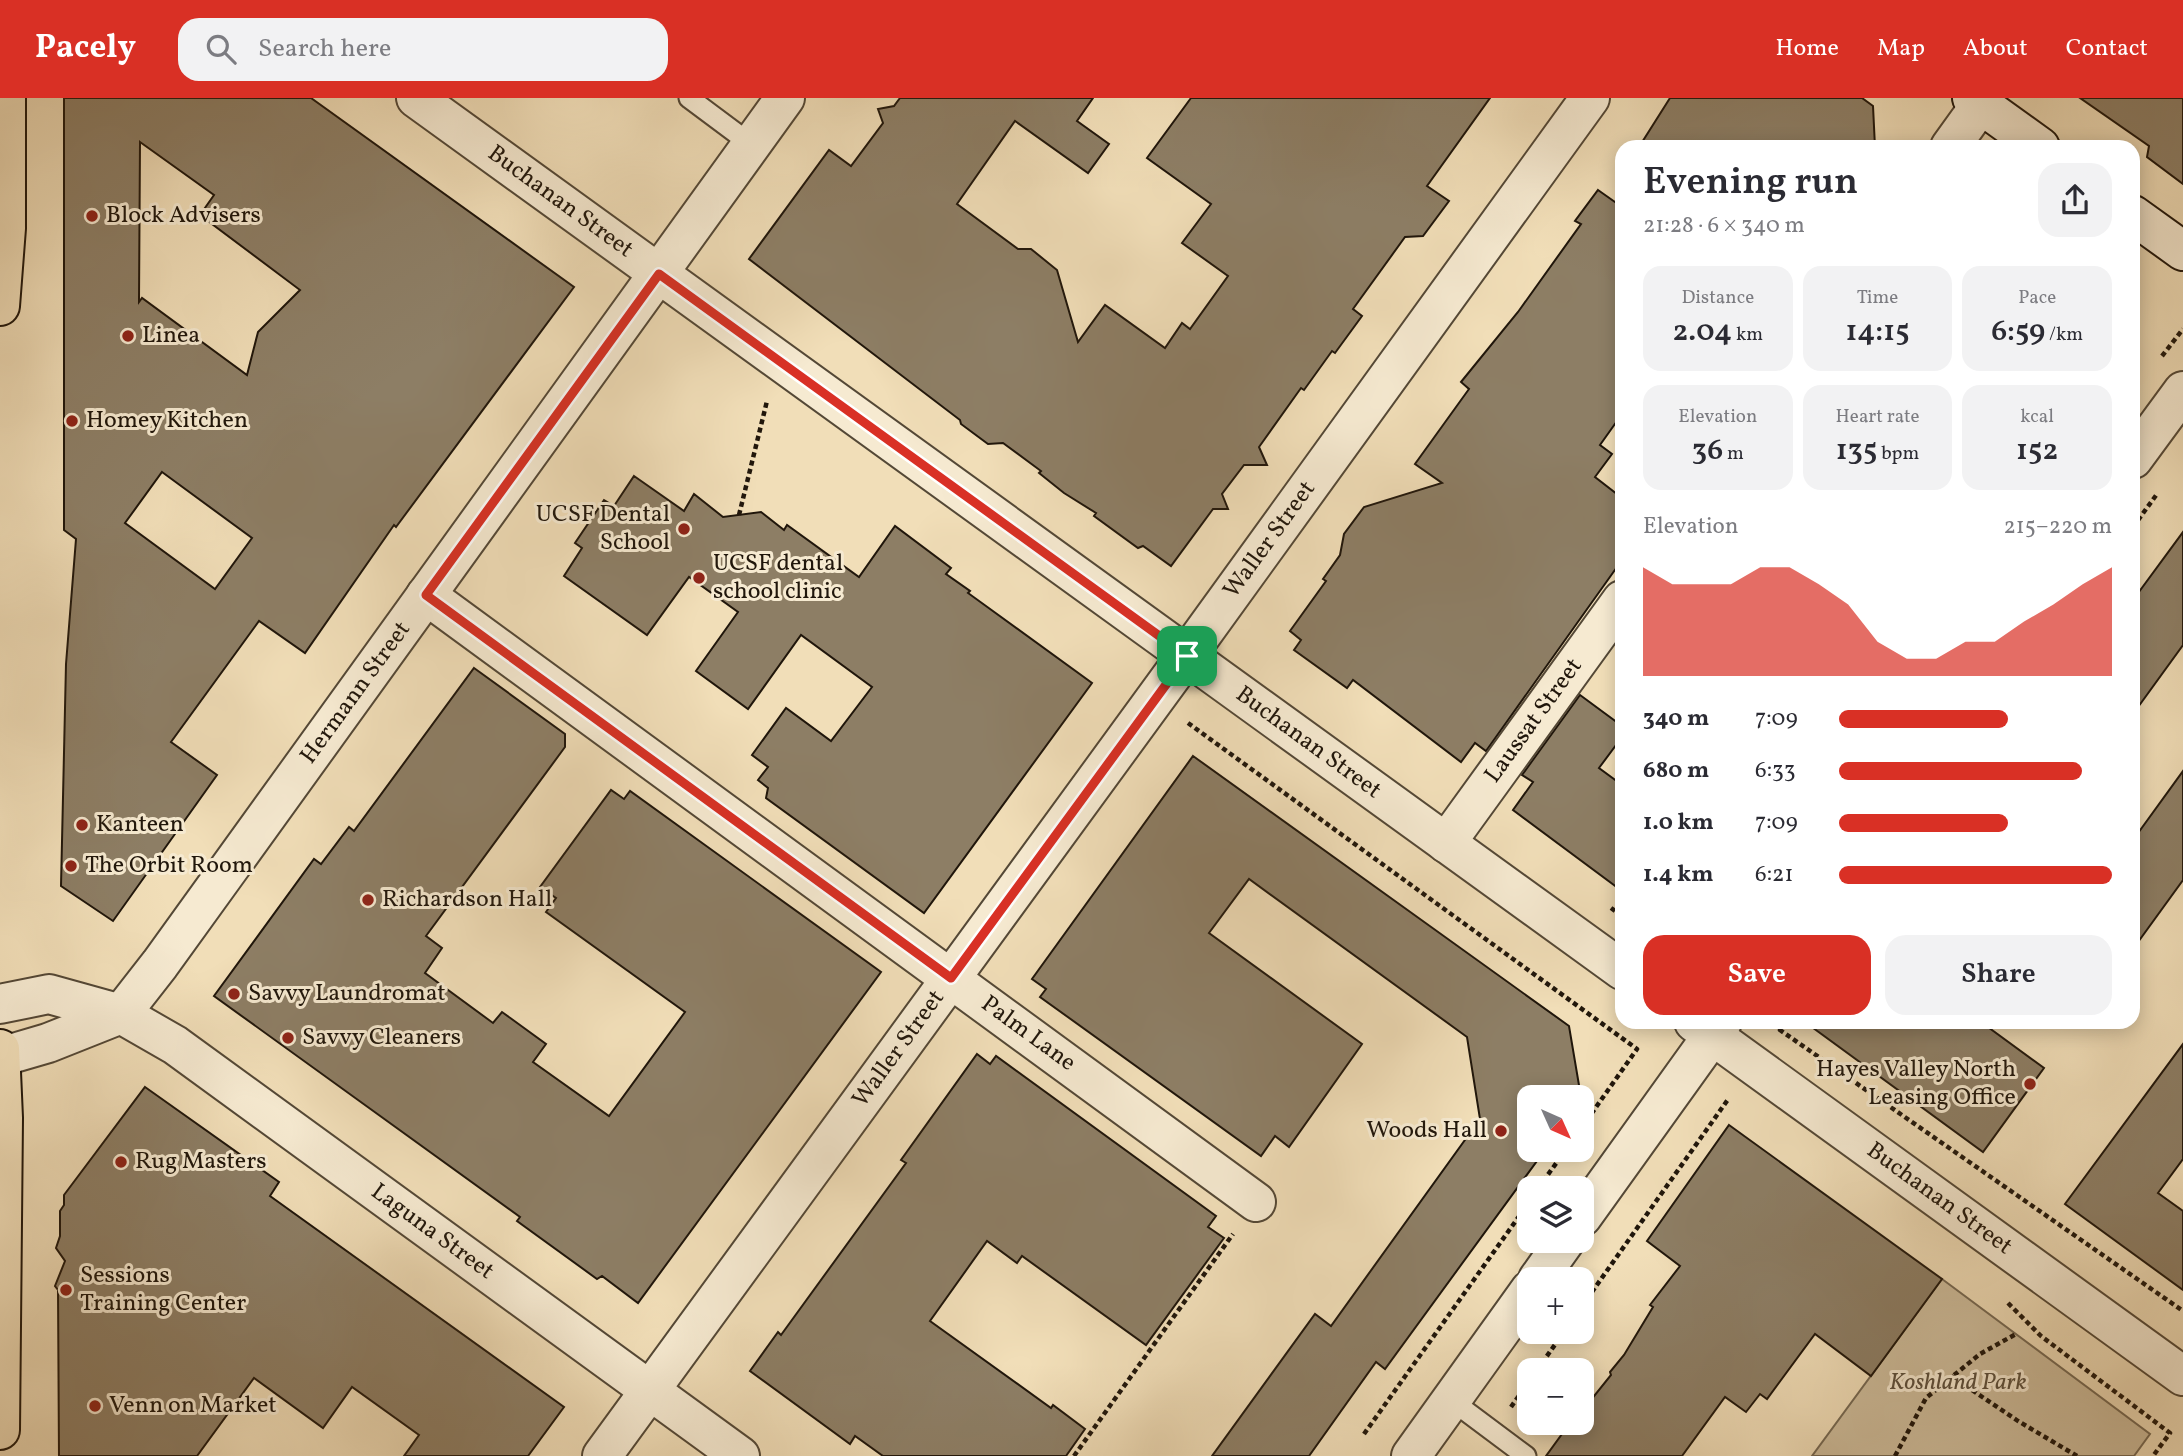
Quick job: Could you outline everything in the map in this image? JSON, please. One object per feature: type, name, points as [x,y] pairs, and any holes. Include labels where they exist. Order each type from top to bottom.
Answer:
[{"type":"main road","points":[[0,306],[6,228],[6,98]]},
{"type":"main road","points":[[0,1049],[3,1118],[0,1430]]},
{"type":"street","name":"Buchanan Street","points":[[416,98],[1615,965]]},
{"type":"street","name":"Hermann Street","points":[[121,1014],[160,964],[786,98]]},
{"type":"street","name":"Waller Street","points":[[603,1456],[1590,98]]},
{"type":"street","points":[[1954,140],[1977,101],[2030,140]]},
{"type":"street","points":[[2140,220],[2183,251]]},
{"type":"street","points":[[2140,449],[2183,391]]},
{"type":"street","name":"Palm Lane","points":[[426,595],[1256,1202]]},
{"type":"street","name":"Laussat Street","points":[[1446,842],[1615,610]]},
{"type":"street","name":"Laguna Street","points":[[0,1004],[49,994],[121,1014],[175,1045],[740,1456]]},
{"type":"street","points":[[0,1057],[48,1043],[121,1014]]},
{"type":"street","points":[[1594,1199],[1708,1029]]},
{"type":"street","name":"Buchanan Street","points":[[1714,1029],[2183,1376]]},
{"type":"street","points":[[1411,1456],[1517,1308]]},
{"type":"lane","points":[[689,98],[751,145]]},
{"type":"lane","points":[[1451,1399],[1526,1456]]},
{"type":"path","points":[[739,515],[777,359]]},
{"type":"path","points":[[1155,699],[1637,1049],[1594,1109]]},
{"type":"path","points":[[1781,1029],[2183,1311]]},
{"type":"path","points":[[1594,1289],[1731,1094]]},
{"type":"path","points":[[1074,1456],[1256,1202]]},
{"type":"path","points":[[1364,1434],[1517,1219]]},
{"type":"path","points":[[2007,1301],[2041,1336],[2170,1433],[2153,1456]]},
{"type":"path","points":[[1895,1456],[1926,1398],[1980,1354],[2016,1334]]},
{"type":"path","points":[[1951,1376],[2018,1422],[2077,1456]]},
{"type":"green space","name":"Koshland Park","points":[[1942,1279],[2150,1434],[2134,1456],[1812,1456]]},
{"type":"building","points":[[64,98],[311,98],[574,287],[396,527],[394,525],[305,653],[259,621],[171,742],[217,775],[113,921],[61,886],[66,664],[76,539],[64,530]],"holes":[[[140,142],[214,195],[200,215],[300,290],[258,332],[247,375],[142,298],[139,302]],[[162,472],[252,538],[215,589],[125,523]]]},
{"type":"building","points":[[900,98],[1093,98],[1077,121],[1109,144],[1088,173],[1015,121],[957,204],[1018,249],[1031,249],[1057,270],[1078,342],[1105,305],[1165,348],[1182,323],[1190,329],[1228,276],[1182,243],[1211,204],[1147,158],[1191,98],[1490,98],[1427,186],[1449,201],[1423,236],[1405,237],[1353,309],[1362,316],[1304,390],[1301,388],[1259,447],[1267,465],[1244,465],[1222,494],[1228,509],[1213,509],[1171,566],[1143,546],[1138,548],[1094,516],[1096,513],[1064,493],[1039,473],[1041,471],[1003,443],[988,444],[749,259],[829,150],[851,166],[883,123],[878,109],[894,106]]},
{"type":"building","points":[[1670,98],[1862,98],[1873,106],[1875,140],[1643,140]]},
{"type":"building","points":[[2080,98],[2183,98],[2183,184],[2147,157],[2149,146]]},
{"type":"building","points":[[1598,190],[1615,202],[1615,424],[1600,445],[1612,454],[1595,477],[1615,493],[1615,570],[1486,751],[1475,743],[1461,762],[1353,680],[1347,688],[1294,650],[1301,640],[1290,631],[1326,581],[1323,579],[1340,555],[1344,534],[1364,507],[1442,483],[1415,464],[1469,389],[1461,382],[1518,312],[1581,224],[1575,221]]},
{"type":"building","points":[[634,476],[684,511],[694,494],[723,517],[761,512],[784,530],[787,525],[859,577],[895,526],[951,568],[946,574],[970,591],[968,593],[1092,683],[924,913],[766,798],[768,788],[758,780],[768,767],[752,755],[786,708],[831,741],[872,687],[801,635],[748,709],[696,671],[738,612],[689,577],[647,635],[564,576],[582,548],[575,543],[604,500],[614,506]]},
{"type":"building","points":[[2183,532],[2183,645],[2140,704],[2140,590]]},
{"type":"building","points":[[474,668],[565,734],[565,747],[426,936],[442,948],[425,973],[493,1023],[502,1012],[546,1044],[533,1062],[609,1116],[685,1012],[546,912],[556,898],[540,887],[611,790],[624,799],[630,791],[881,972],[638,1303],[602,1276],[597,1279],[517,1221],[520,1217],[214,996],[314,859],[321,864],[349,827],[354,831]]},
{"type":"building","points":[[1580,695],[1615,721],[1615,746],[1599,768],[1615,780],[1615,886],[1513,810],[1533,782],[1522,775]]},
{"type":"building","points":[[1193,756],[1569,1026],[1579,1085],[1517,1085],[1517,1162],[1536,1162],[1526,1176],[1517,1176],[1517,1188],[1385,1369],[1376,1362],[1309,1456],[1212,1456],[1315,1314],[1331,1326],[1480,1119],[1467,1037],[1249,879],[1209,933],[1362,1044],[1289,1147],[1275,1136],[1261,1156],[1040,997],[1046,989],[1032,979]]},
{"type":"building","points":[[2183,771],[2183,880],[2140,939],[2140,830]]},
{"type":"building","points":[[1815,1029],[1991,1029],[2044,1068],[1983,1152]]},
{"type":"building","points":[[2183,1044],[2183,1159],[2158,1193],[2183,1211],[2183,1290],[2065,1204]]},
{"type":"building","points":[[977,1054],[990,1064],[996,1056],[1216,1216],[1208,1227],[1224,1238],[1146,1345],[1022,1256],[1017,1263],[987,1241],[930,1321],[1051,1408],[1053,1405],[1085,1429],[1066,1456],[883,1456],[855,1436],[850,1444],[750,1371],[778,1332],[781,1335],[906,1163],[901,1160]]},
{"type":"building","points":[[145,1087],[279,1182],[270,1196],[564,1407],[528,1456],[404,1456],[419,1435],[352,1387],[323,1428],[254,1378],[197,1456],[59,1456],[58,1290],[55,1286],[65,1261],[56,1248],[60,1236],[60,1211],[64,1205],[64,1195]]},
{"type":"building","points":[[1729,1125],[1942,1279],[1871,1376],[1815,1334],[1767,1399],[1760,1394],[1746,1412],[1725,1397],[1682,1456],[1546,1456],[1561,1435],[1594,1435],[1594,1396],[1624,1355],[1653,1307],[1650,1305],[1680,1266],[1647,1241]]},
{"type":"place","name":"Block Advisers","points":[[92,216]]},
{"type":"place","name":"Linea","points":[[128,336]]},
{"type":"place","name":"Homey Kitchen","points":[[72,421]]},
{"type":"place","name":"UCSF Dental School","points":[[684,529]]},
{"type":"place","name":"UCSF dental school clinic","points":[[699,578]]},
{"type":"place","name":"Kanteen","points":[[82,825]]},
{"type":"place","name":"The Orbit Room","points":[[71,866]]},
{"type":"place","name":"Richardson Hall","points":[[368,900]]},
{"type":"place","name":"Savvy Laundromat","points":[[234,994]]},
{"type":"place","name":"Savvy Cleaners","points":[[288,1038]]},
{"type":"place","name":"Hayes Valley North Leasing Office","points":[[2030,1084]]},
{"type":"place","name":"Woods Hall","points":[[1501,1131]]},
{"type":"place","name":"Rug Masters","points":[[121,1162]]},
{"type":"place","name":"Sessions Training Center","points":[[66,1290]]},
{"type":"place","name":"Venn on Market","points":[[95,1406]]},
{"type":"route","points":[[659,274],[1187,656],[951,978],[426,595],[659,274]]}]
